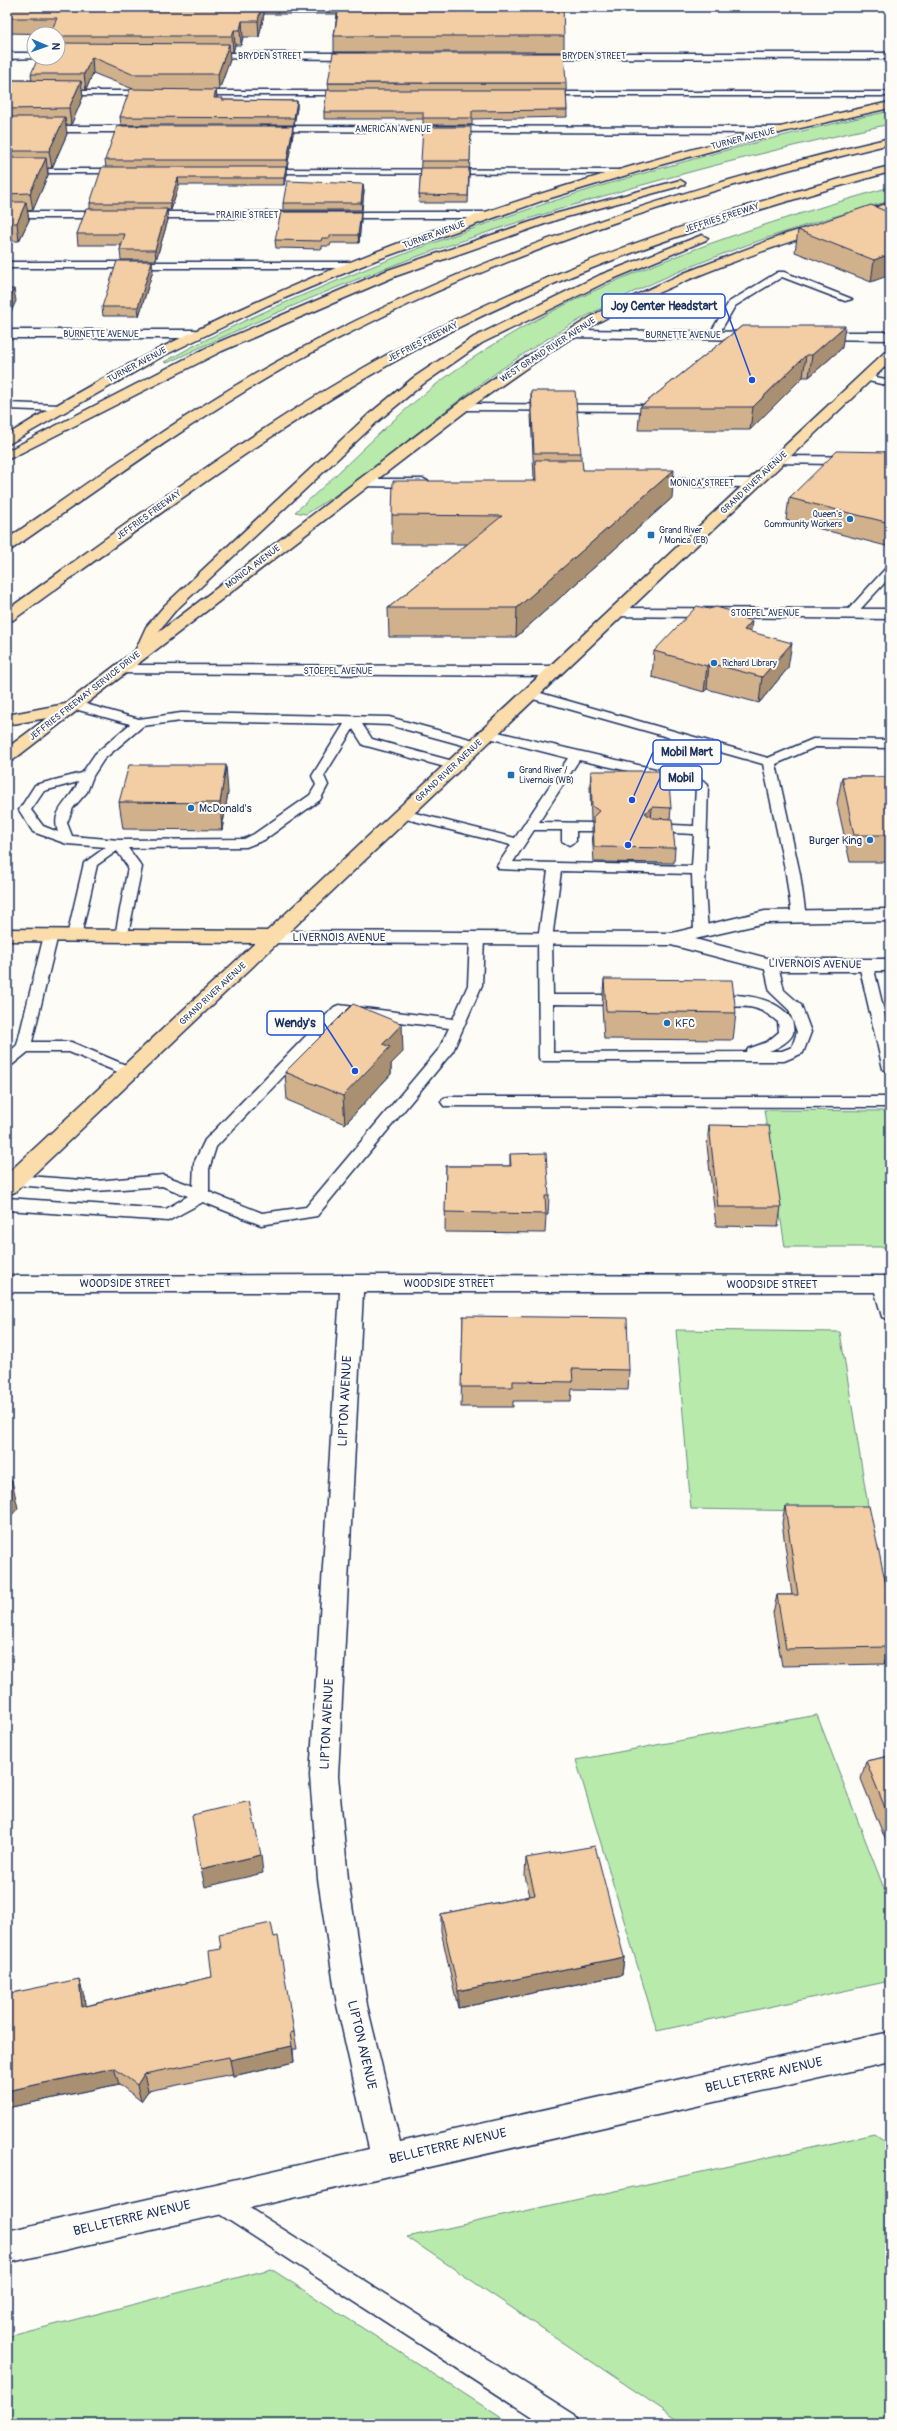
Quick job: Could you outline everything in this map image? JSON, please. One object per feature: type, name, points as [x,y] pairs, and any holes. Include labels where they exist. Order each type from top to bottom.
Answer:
[{"type":"main road","name":"TURNER AVENUE","points":[[7,441],[59,408],[195,334],[257,304],[355,265],[488,215],[623,172],[780,130],[890,105]]},
{"type":"main road","points":[[7,546],[215,405],[308,350],[414,298],[546,242],[676,198],[824,156],[890,141]]},
{"type":"main road","points":[[732,169],[747,165],[824,156]]},
{"type":"main road","name":"JEFFRIES FREEWAY","points":[[7,617],[238,451],[407,349],[522,293],[650,242],[807,190],[890,169]]},
{"type":"main road","points":[[7,456],[217,348],[392,273],[555,217],[695,179]]},
{"type":"main road","points":[[143,651],[154,627],[170,608],[373,418],[418,381],[478,340],[597,281],[762,216],[807,190]]},
{"type":"main road","name":"WEST GRAND RIVER AVENUE","points":[[363,483],[463,407],[521,366],[603,315],[688,276],[790,236],[890,206]]},
{"type":"main road","name":"GRAND RIVER AVENUE","points":[[11,1183],[403,814],[456,766],[554,671],[754,483],[781,460],[890,355]]},
{"type":"main road","name":"MONICA AVENUE","points":[[143,651],[363,483]]},
{"type":"main road","name":"JEFFRIES FREEWAY SERVICE DRIVE","points":[[7,756],[121,670],[143,651]]},
{"type":"main road","points":[[7,720],[34,716],[75,705]]},
{"type":"main road","name":"LIVERNOIS AVENUE","points":[[7,935],[273,937]]},
{"type":"street","points":[[7,56],[26,56]]},
{"type":"street","name":"BRYDEN STREET","points":[[185,56],[375,56]]},
{"type":"street","name":"BRYDEN STREET","points":[[526,56],[890,56]]},
{"type":"street","points":[[7,129],[158,129]]},
{"type":"street","name":"AMERICAN AVENUE","points":[[253,129],[780,130]]},
{"type":"street","points":[[863,214],[890,214]]},
{"type":"street","name":"PRAIRIE STREET","points":[[7,215],[488,215]]},
{"type":"street","name":"BURNETTE AVENUE","points":[[7,334],[195,334]]},
{"type":"street","name":"BURNETTE AVENUE","points":[[573,334],[776,336]]},
{"type":"street","points":[[799,336],[890,336]]},
{"type":"street","points":[[781,460],[890,461]]},
{"type":"street","points":[[363,483],[441,483]]},
{"type":"street","name":"MONICA STREET","points":[[630,483],[754,483]]},
{"type":"street","name":"STOEPEL AVENUE","points":[[616,613],[890,614]]},
{"type":"street","name":"STOEPEL AVENUE","points":[[121,670],[554,671]]},
{"type":"street","name":"LIVERNOIS AVENUE","points":[[273,937],[672,939],[765,917],[890,915]]},
{"type":"street","name":"LIVERNOIS AVENUE","points":[[672,939],[771,965],[890,965]]},
{"type":"street","name":"LIPTON AVENUE","points":[[352,1283],[324,1776],[333,1879],[352,2005],[388,2160]]},
{"type":"street","name":"WOODSIDE STREET","points":[[7,1284],[887,1284]]},
{"type":"street","points":[[887,1284],[890,1311]]},
{"type":"street","name":"BELLETERRE AVENUE","points":[[7,2247],[388,2160],[887,2050]]},
{"type":"lane","points":[[55,93],[158,93]]},
{"type":"lane","points":[[190,93],[357,93]]},
{"type":"lane","points":[[540,94],[890,94]]},
{"type":"lane","points":[[7,171],[133,171]]},
{"type":"lane","points":[[260,171],[623,172]]},
{"type":"lane","points":[[7,265],[355,265]]},
{"type":"lane","points":[[714,335],[732,304],[781,274],[848,299]]},
{"type":"lane","points":[[725,345],[737,335]]},
{"type":"lane","points":[[867,378],[890,383]]},
{"type":"lane","points":[[463,407],[651,408],[668,394]]},
{"type":"lane","points":[[7,406],[59,408]]},
{"type":"lane","points":[[850,614],[890,570]]},
{"type":"lane","points":[[530,694],[769,762],[813,743],[890,744]]},
{"type":"lane","points":[[75,705],[139,723],[181,717],[353,719],[389,721],[483,740],[575,756],[702,784],[699,870],[701,932]]},
{"type":"lane","points":[[353,719],[367,742],[456,766]]},
{"type":"lane","points":[[87,776],[39,788],[25,810],[38,829],[67,840],[119,844],[229,845],[246,843],[259,837],[315,797],[322,785],[318,776],[353,719]]},
{"type":"lane","points":[[67,840],[61,823],[67,807],[81,792],[87,776],[99,757],[139,723]]},
{"type":"lane","points":[[575,756],[504,866],[644,866],[699,870]]},
{"type":"lane","points":[[769,762],[793,874],[799,917]]},
{"type":"lane","points":[[403,814],[518,843]]},
{"type":"lane","points":[[529,826],[591,827]]},
{"type":"lane","points":[[569,827],[569,841]]},
{"type":"lane","points":[[651,828],[700,830]]},
{"type":"lane","points":[[74,936],[91,863],[119,844]]},
{"type":"lane","points":[[119,844],[135,867],[122,936]]},
{"type":"lane","points":[[555,867],[545,939],[546,1058],[784,1056],[798,1050],[804,1032],[796,1008],[777,992],[771,965]]},
{"type":"lane","points":[[8,1060],[24,1047],[51,936]]},
{"type":"lane","points":[[11,1183],[96,1186],[163,1180],[261,1219],[311,1212],[446,1052],[476,985],[477,938]]},
{"type":"lane","points":[[866,965],[890,1069]]},
{"type":"lane","points":[[546,999],[642,1000]]},
{"type":"lane","points":[[697,1001],[745,1001],[770,1007],[785,1020],[786,1033],[772,1045],[737,1056]]},
{"type":"lane","points":[[201,1196],[200,1169],[203,1155],[210,1144],[338,1010],[458,1024]]},
{"type":"lane","points":[[24,1047],[71,1047],[130,1072]]},
{"type":"lane","points":[[449,1102],[890,1102]]},
{"type":"lane","points":[[7,1204],[168,1215],[201,1196]]},
{"type":"lane","points":[[216,2199],[566,2424]]},
{"type":"green space","points":[[890,111],[890,124],[779,149],[613,193],[450,245],[342,285],[167,363],[164,362],[246,320],[302,296],[386,261],[509,216],[572,195],[698,158],[826,125]]},
{"type":"green space","points":[[890,187],[890,201],[842,214],[747,245],[700,263],[608,304],[522,355],[459,400],[338,494],[306,514],[295,512],[397,417],[433,387],[483,352],[536,320],[593,291],[651,266],[711,243],[831,204]]},
{"type":"green space","points":[[764,1110],[890,1111],[890,1247],[785,1247]]},
{"type":"green space","points":[[676,1330],[840,1332],[869,1512],[691,1509]]},
{"type":"green space","points":[[817,1715],[890,1904],[890,1981],[657,2031],[576,1760]]},
{"type":"green space","points":[[874,2134],[890,2145],[890,2418],[888,2424],[684,2424],[407,2237]]},
{"type":"green space","points":[[271,2269],[511,2424],[7,2424],[7,2337]]},
{"type":"building","points":[[7,7],[261,7],[258,21],[242,21],[240,30],[234,30],[232,36],[66,36],[66,26],[54,26],[57,18],[7,18]]},
{"type":"building","points":[[339,7],[563,8],[564,36],[334,36]]},
{"type":"building","points":[[66,43],[229,44],[218,74],[132,74],[92,57],[84,74],[31,74],[34,66],[66,66]]},
{"type":"building","points":[[333,53],[564,53],[566,83],[328,83]]},
{"type":"building","points":[[7,80],[81,81],[69,108],[7,109]]},
{"type":"building","points":[[130,89],[216,90],[214,98],[223,98],[222,100],[297,101],[294,118],[120,117]]},
{"type":"building","points":[[327,90],[566,90],[567,110],[472,111],[472,118],[423,118],[423,112],[324,112]]},
{"type":"building","points":[[7,117],[65,117],[49,151],[7,151]]},
{"type":"building","points":[[117,126],[293,126],[287,160],[105,160]]},
{"type":"building","points":[[423,127],[471,127],[470,161],[421,161]]},
{"type":"building","points":[[7,158],[46,158],[30,193],[7,194]]},
{"type":"building","points":[[102,167],[286,167],[284,178],[178,178],[170,203],[90,203]]},
{"type":"building","points":[[421,168],[469,168],[468,196],[419,195]]},
{"type":"building","points":[[287,181],[363,184],[361,203],[283,203]]},
{"type":"building","points":[[7,202],[26,202],[17,223],[7,223]]},
{"type":"building","points":[[871,205],[890,213],[890,254],[874,260],[798,230]]},
{"type":"building","points":[[86,209],[167,209],[155,250],[120,250],[125,234],[77,234]]},
{"type":"building","points":[[281,212],[361,212],[358,235],[330,235],[330,238],[322,238],[321,241],[275,240]]},
{"type":"building","points":[[117,261],[152,261],[138,307],[102,307]]},
{"type":"building","points":[[7,289],[14,289],[7,305]]},
{"type":"building","points":[[742,326],[845,326],[812,355],[806,355],[753,407],[640,407]]},
{"type":"building","points":[[531,391],[575,391],[581,453],[534,453]]},
{"type":"building","points":[[837,451],[890,452],[890,523],[789,498]]},
{"type":"building","points":[[535,460],[582,460],[583,470],[674,470],[517,608],[388,608],[502,516],[392,515],[393,481],[536,481]]},
{"type":"building","points":[[697,606],[709,609],[716,607],[738,613],[738,617],[752,621],[744,630],[792,643],[762,677],[709,663],[707,666],[654,651]]},
{"type":"building","points":[[129,765],[226,765],[220,803],[119,802]]},
{"type":"building","points":[[591,771],[668,771],[671,808],[652,807],[645,813],[652,818],[672,819],[675,848],[594,847],[593,817],[599,811],[592,806]]},
{"type":"building","points":[[842,777],[890,777],[890,835],[854,835]]},
{"type":"building","points":[[604,979],[732,980],[736,1013],[606,1011]]},
{"type":"building","points":[[353,1004],[402,1024],[383,1044],[390,1047],[343,1096],[285,1072]]},
{"type":"building","points":[[709,1125],[769,1126],[781,1207],[718,1207]]},
{"type":"building","points":[[546,1153],[549,1196],[545,1196],[546,1214],[445,1212],[446,1166],[511,1166],[510,1154]]},
{"type":"building","points":[[463,1316],[627,1318],[629,1370],[572,1369],[573,1382],[513,1381],[513,1387],[461,1387]]},
{"type":"building","points":[[7,1479],[12,1481],[7,1486]]},
{"type":"building","points":[[785,1506],[869,1506],[890,1603],[890,1636],[886,1637],[888,1647],[786,1649],[777,1595],[798,1595]]},
{"type":"building","points":[[890,1756],[890,1820],[866,1761]]},
{"type":"building","points":[[250,1801],[261,1855],[201,1869],[192,1815]]},
{"type":"building","points":[[595,1846],[624,1957],[458,1991],[441,1914],[535,1895],[526,1858]]},
{"type":"building","points":[[271,1923],[274,1937],[278,1936],[294,2032],[290,2033],[292,2046],[230,2060],[229,2057],[144,2074],[137,2085],[114,2068],[7,2091],[7,1994],[79,1979],[82,2007],[212,1977],[209,1951],[221,1949],[219,1934]]},
{"type":"place","name":"Joy Center Headstart","points":[[752,380]]},
{"type":"place","name":"Queen's Community Workers","points":[[850,519]]},
{"type":"place","name":"Grand River / Monica (EB)","points":[[651,535]]},
{"type":"place","name":"Richard Library","points":[[714,663]]},
{"type":"place","name":"Grand River / Livernois (WB)","points":[[511,775]]},
{"type":"place","name":"Mobil Mart","points":[[632,800]]},
{"type":"place","name":"McDonald's","points":[[191,808]]},
{"type":"place","name":"Burger King","points":[[870,840]]},
{"type":"place","name":"Mobil","points":[[628,845]]},
{"type":"place","name":"KFC","points":[[667,1023]]},
{"type":"place","name":"Wendy's","points":[[355,1071]]}]
